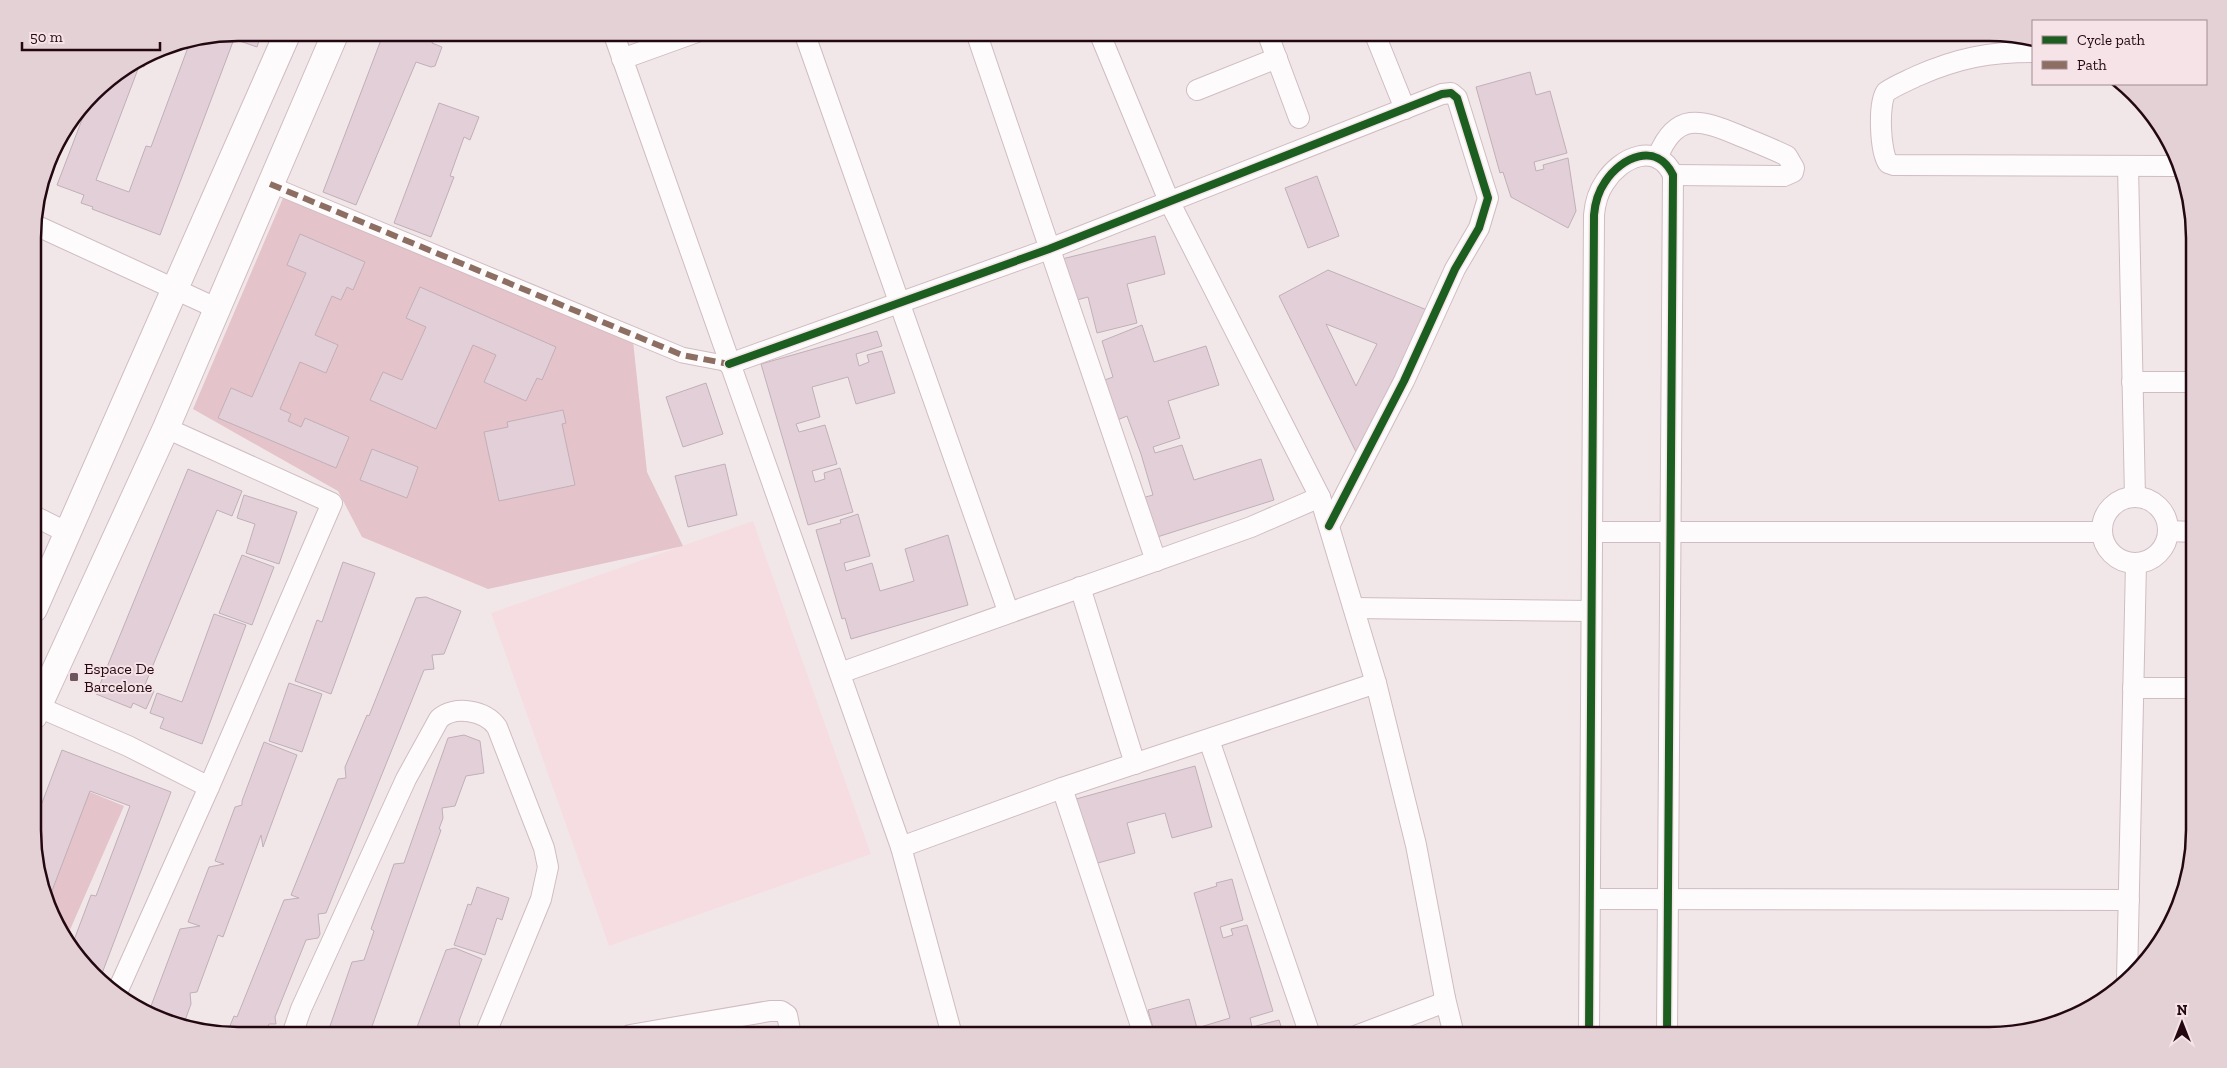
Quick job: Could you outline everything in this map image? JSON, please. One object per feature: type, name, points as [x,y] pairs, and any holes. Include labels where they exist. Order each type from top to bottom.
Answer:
[{"type":"street","points":[[41,592],[284,41]]},
{"type":"street","points":[[41,698],[166,428],[332,41]]},
{"type":"street","points":[[616,41],[901,847],[950,1027]]},
{"type":"street","points":[[622,59],[672,41]]},
{"type":"street","points":[[807,41],[1008,612]]},
{"type":"street","points":[[979,41],[1156,561]]},
{"type":"street","points":[[1103,41],[1169,201],[1320,497],[1376,683],[1416,845],[1452,1027]]},
{"type":"street","points":[[1270,41],[1299,118]]},
{"type":"street","points":[[1378,41],[1405,109]]},
{"type":"street","points":[[2032,52],[1993,53],[1960,59],[1946,63],[1886,92],[1882,101],[1882,151],[1888,163],[1894,165],[2172,166]]},
{"type":"street","points":[[1197,90],[1277,58]]},
{"type":"street","points":[[270,184],[682,356],[729,364],[1050,249],[1442,94],[1452,93],[1457,98],[1488,198],[1479,228],[1455,269],[1404,381],[1329,526]]},
{"type":"street","points":[[1658,156],[1664,142],[1673,131],[1685,124],[1698,121],[1712,124],[1781,153],[1792,161],[1794,168],[1793,172],[1784,176],[1673,175]]},
{"type":"street","points":[[1589,1027],[1595,203],[1606,180],[1624,163],[1647,155],[1658,156],[1668,163],[1673,175],[1667,1027]]},
{"type":"street","points":[[2128,166],[2135,497]]},
{"type":"street","points":[[42,228],[216,308]]},
{"type":"street","points":[[2132,382],[2186,382]]},
{"type":"street","points":[[119,987],[209,787],[332,503],[166,428]]},
{"type":"street","points":[[840,673],[1251,527],[1320,497]]},
{"type":"street","points":[[2135,497],[2145,498],[2162,511],[2168,531],[2167,540],[2158,554],[2152,559],[2136,563],[2128,562],[2112,555],[2103,541],[2102,525],[2108,510],[2120,501],[2135,497]]},
{"type":"street","points":[[41,520],[66,532]]},
{"type":"street","points":[[2168,531],[2186,532]]},
{"type":"street","points":[[1592,532],[2102,532]]},
{"type":"street","points":[[2127,970],[2136,563]]},
{"type":"street","points":[[1080,587],[1135,764]]},
{"type":"street","points":[[1354,608],[1591,612]]},
{"type":"street","points":[[901,847],[1062,788],[1376,683]]},
{"type":"street","points":[[2133,688],[2186,688]]},
{"type":"street","points":[[295,1027],[301,1009],[406,779],[439,719],[444,714],[457,710],[489,718],[497,727],[544,848],[548,867],[540,898],[489,1027]]},
{"type":"street","points":[[41,711],[128,746],[209,787]]},
{"type":"street","points":[[1209,740],[1307,1027]]},
{"type":"street","points":[[1062,788],[1141,1027]]},
{"type":"street","points":[[1590,899],[2129,900]]},
{"type":"street","points":[[1379,1027],[1440,1004],[1445,998]]},
{"type":"street","points":[[680,1027],[781,1011],[787,1014],[789,1027]]},
{"type":"shaded area","points":[[286,191],[633,341],[647,472],[683,546],[488,589],[362,537],[338,491],[193,409]]},
{"type":"shaded area","points":[[753,521],[871,854],[609,946],[491,613]]},
{"type":"shaded area","points":[[85,790],[124,806],[70,931],[56,905],[48,880]]},
{"type":"building","points":[[233,41],[160,235],[92,209],[93,207],[81,203],[84,195],[57,185],[83,117],[108,90],[138,69],[96,180],[129,192],[146,146],[151,147],[188,48]]},
{"type":"building","points":[[240,41],[259,41],[257,47]]},
{"type":"building","points":[[381,41],[433,41],[432,43],[442,47],[435,66],[431,67],[416,62],[356,205],[323,192]]},
{"type":"building","points":[[1530,72],[1536,95],[1550,91],[1567,153],[1534,162],[1536,171],[1544,169],[1543,165],[1568,158],[1576,211],[1568,228],[1511,197],[1503,172],[1500,173],[1476,87]]},
{"type":"building","points":[[439,103],[479,117],[470,140],[464,137],[450,176],[454,177],[431,237],[394,223]]},
{"type":"building","points":[[1317,176],[1339,236],[1308,248],[1285,188]]},
{"type":"building","points":[[300,234],[365,262],[353,290],[347,287],[341,300],[332,296],[315,335],[338,345],[326,373],[300,362],[280,409],[291,414],[288,421],[301,427],[305,418],[349,437],[336,468],[218,418],[231,388],[252,397],[306,273],[287,265]]},
{"type":"building","points":[[1155,236],[1165,274],[1127,284],[1137,323],[1097,333],[1088,297],[1073,301],[1062,259]]},
{"type":"building","points":[[1328,270],[1427,310],[1357,454],[1279,296]],"holes":[[[1326,324],[1377,344],[1356,386]]]},
{"type":"building","points":[[420,287],[556,347],[542,380],[537,378],[526,401],[484,382],[496,355],[473,345],[436,429],[370,400],[383,372],[402,380],[426,327],[406,318]]},
{"type":"building","points":[[1142,325],[1154,362],[1206,346],[1219,385],[1168,401],[1180,438],[1153,447],[1155,453],[1182,445],[1194,480],[1261,459],[1274,500],[1154,538],[1142,498],[1153,495],[1141,454],[1127,416],[1115,421],[1102,381],[1113,377],[1102,341]]},
{"type":"building","points":[[877,331],[882,346],[856,354],[859,366],[869,362],[867,355],[882,351],[895,393],[856,404],[848,377],[812,387],[820,417],[796,424],[799,432],[825,425],[837,464],[812,471],[815,482],[825,479],[824,473],[840,468],[853,512],[808,525],[761,364]]},
{"type":"building","points":[[706,383],[723,434],[683,447],[666,397]]},
{"type":"building","points":[[563,410],[566,423],[562,424],[575,485],[499,501],[484,432],[508,427],[507,422]]},
{"type":"building","points":[[372,449],[418,467],[407,498],[360,480]]},
{"type":"building","points":[[725,464],[737,515],[688,527],[675,476]]},
{"type":"building","points":[[188,469],[242,491],[232,516],[217,510],[144,687],[154,691],[146,709],[133,703],[131,708],[96,694]]},
{"type":"building","points":[[244,495],[297,512],[279,564],[246,553],[255,524],[237,518]]},
{"type":"building","points":[[858,514],[870,556],[844,563],[846,571],[872,563],[880,591],[914,581],[905,549],[948,535],[968,605],[851,639],[845,618],[842,619],[816,530],[841,523],[840,520]]},
{"type":"building","points":[[242,555],[274,567],[252,625],[219,613]]},
{"type":"building","points":[[343,562],[375,573],[331,694],[295,681],[317,620],[322,622]]},
{"type":"building","points":[[426,597],[461,611],[444,654],[432,655],[434,669],[424,670],[326,913],[318,914],[320,934],[318,938],[306,940],[275,1017],[276,1024],[269,1024],[268,1027],[230,1026],[234,1016],[237,1017],[284,900],[299,898],[291,895],[338,779],[346,778],[345,767],[367,715],[369,716],[416,598]]},
{"type":"building","points":[[214,614],[246,625],[202,744],[160,728],[164,718],[150,713],[157,693],[182,702]]},
{"type":"building","points":[[289,683],[322,694],[302,752],[269,741]]},
{"type":"building","points":[[464,735],[480,741],[484,773],[466,776],[455,806],[442,808],[443,818],[439,829],[441,830],[372,1027],[330,1027],[352,962],[364,960],[374,931],[371,929],[394,864],[404,863],[448,738]]},
{"type":"building","points":[[264,742],[297,755],[263,847],[261,835],[223,937],[218,935],[197,992],[190,993],[191,1004],[185,1019],[151,1006],[180,929],[200,926],[188,922],[209,867],[224,864],[215,861],[235,807],[242,805]]},
{"type":"building","points":[[62,750],[171,792],[102,972],[74,939],[91,895],[96,896],[130,806],[90,791],[52,892],[43,855],[41,806]]},
{"type":"building","points":[[1195,766],[1212,827],[1172,838],[1165,813],[1127,823],[1135,853],[1094,864],[1076,799]]},
{"type":"building","points":[[1232,879],[1243,920],[1220,927],[1223,938],[1233,935],[1231,929],[1247,925],[1273,1011],[1250,1018],[1252,1027],[1200,1027],[1230,1018],[1194,893],[1217,886],[1216,883]]},
{"type":"building","points":[[477,887],[509,898],[502,920],[497,918],[485,955],[454,945],[468,904],[471,905]]},
{"type":"building","points":[[455,948],[482,959],[459,1021],[460,1027],[417,1027],[446,950]]},
{"type":"building","points":[[1189,999],[1197,1027],[1153,1027],[1148,1010]]},
{"type":"building","points":[[1279,1020],[1281,1027],[1252,1027]]},
{"type":"marked path","points":[[270,184],[682,355],[729,364]]},
{"type":"cycle path","points":[[729,364],[1049,249],[1442,94],[1451,93],[1457,98],[1488,198],[1479,228],[1455,269],[1404,381],[1329,526]]},
{"type":"cycle path","points":[[1589,1027],[1594,215],[1599,194],[1612,173],[1629,160],[1639,156],[1658,158],[1673,175],[1667,1027]]},
{"type":"place","name":"Espace De Barcelone","points":[[74,677]]}]
